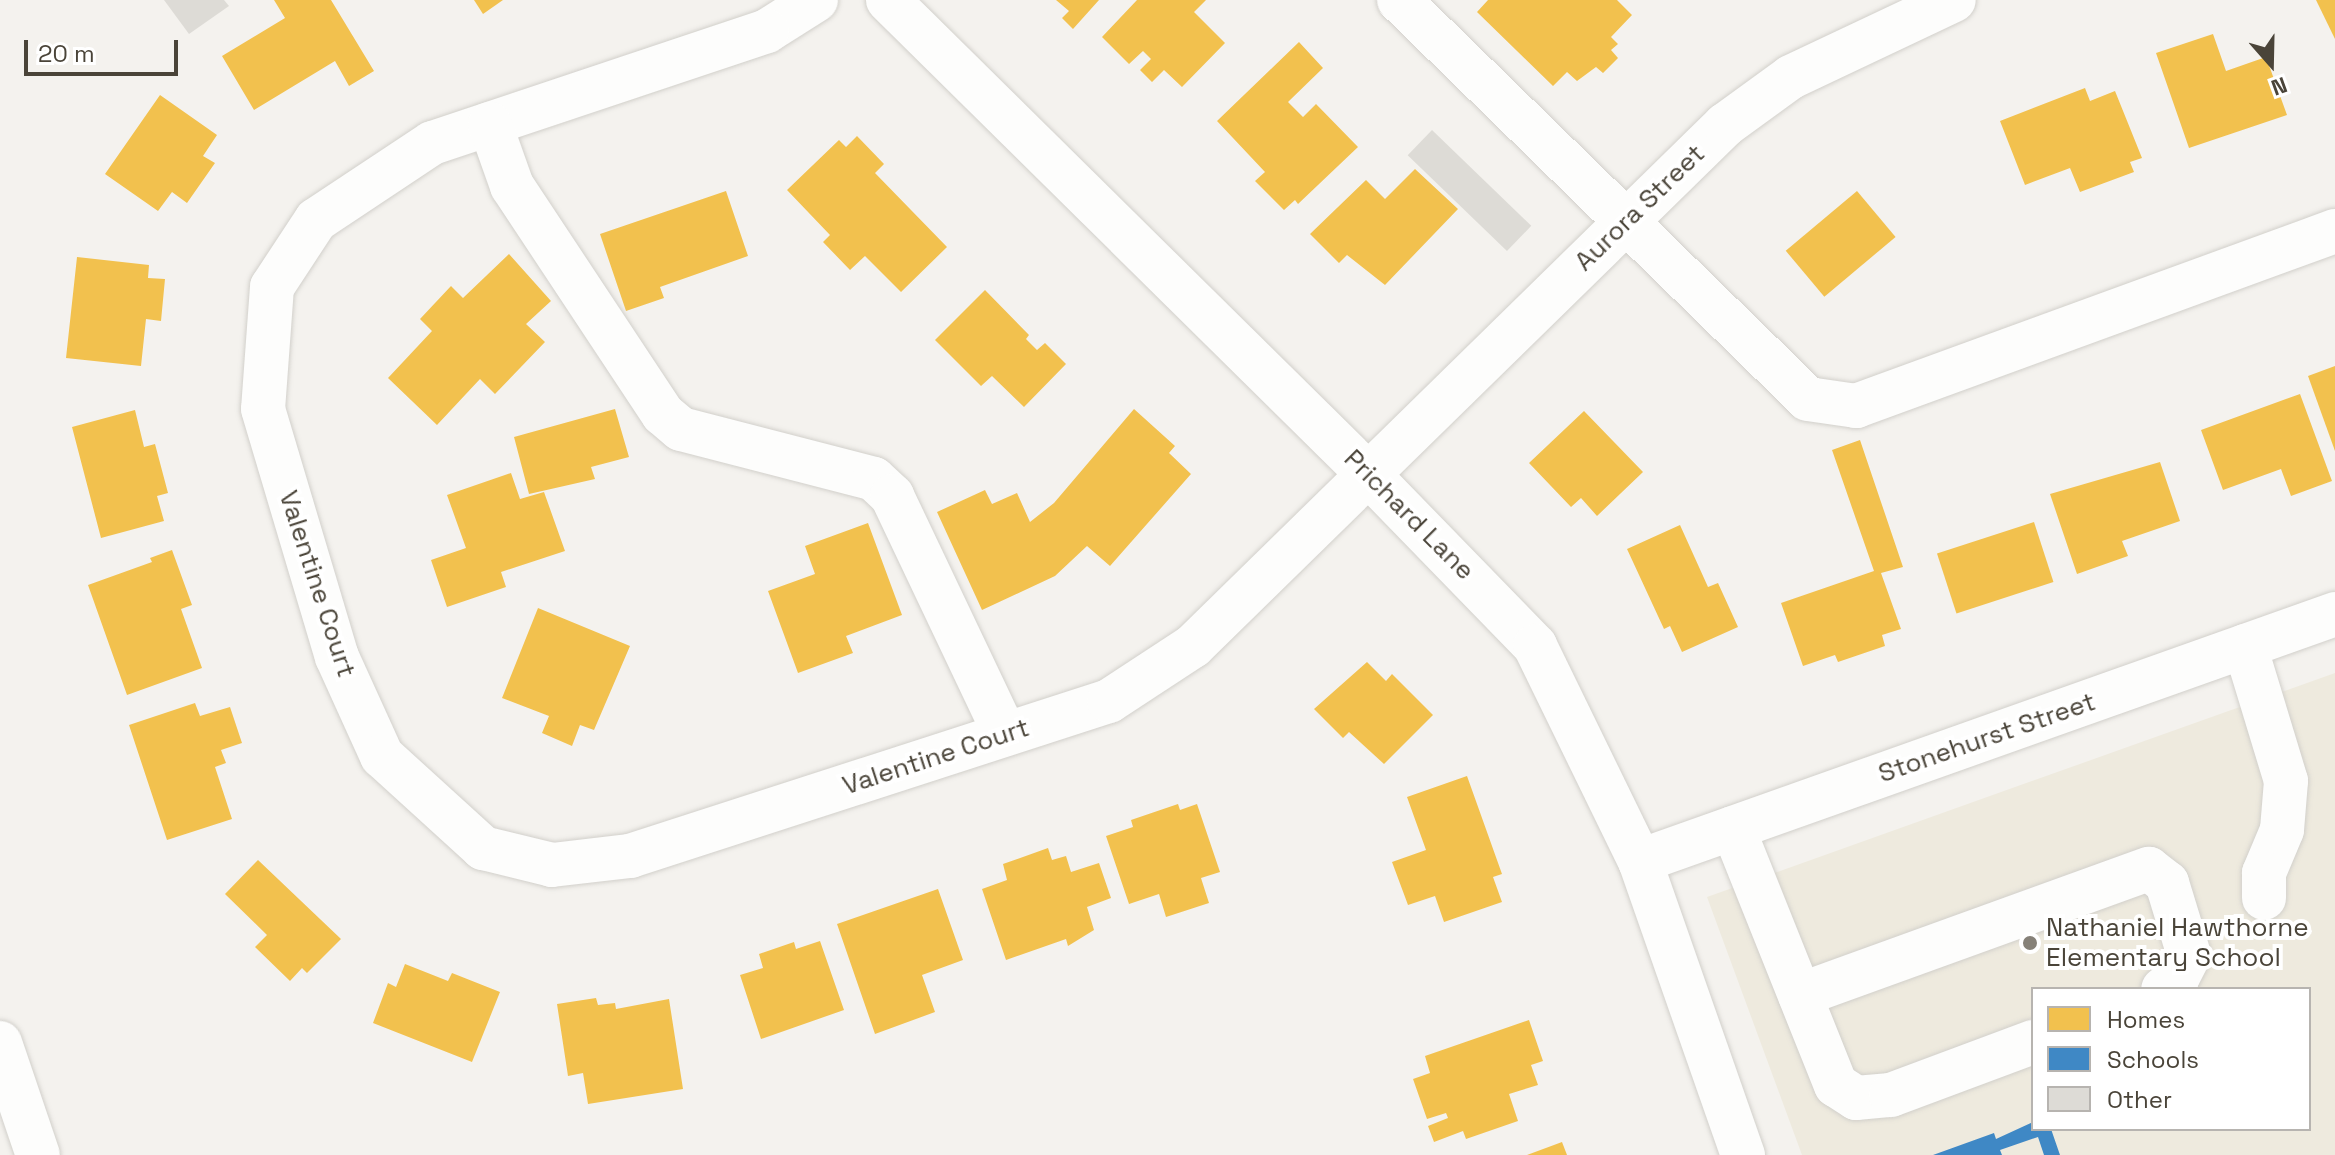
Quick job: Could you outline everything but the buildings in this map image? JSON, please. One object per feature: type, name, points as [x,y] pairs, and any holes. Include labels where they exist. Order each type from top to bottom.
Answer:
[{"type":"street","name":"Valentine Court","points":[[816,0],[767,31],[432,143],[316,220],[272,287],[263,409],[337,657],[382,756],[483,848],[552,865],[630,856],[1109,701],[1193,646],[1368,474]]},
{"type":"street","name":"Prichard Lane","points":[[888,0],[1368,474],[1535,646],[1640,861],[1743,1155]]},
{"type":"street","points":[[1399,0],[1808,399],[1856,406],[2335,231]]},
{"type":"street","name":"Aurora Street","points":[[1368,474],[1725,125],[1791,77],[1954,0]]},
{"type":"street","points":[[490,124],[512,186],[663,414],[681,429],[874,479],[892,496],[1005,734]]},
{"type":"street","name":"Stonehurst Street","points":[[1640,861],[2335,614]]},
{"type":"street","points":[[2245,646],[2286,781],[2282,830],[2264,873],[2264,898]]},
{"type":"street","points":[[1733,828],[1836,1085],[1856,1098],[1891,1095],[2031,1043]]},
{"type":"street","points":[[1800,995],[2149,869],[2167,883],[2189,955],[2177,979],[2166,987]]},
{"type":"street","points":[[0,1043],[38,1155]]},
{"type":"shaded area","name":"Nathaniel Hawthorne Elementary School","points":[[2335,673],[2335,1155],[1802,1155],[1707,897]]},
{"type":"place","name":"Nathaniel Hawthorne Elementary School","points":[[2030,943]]}]
